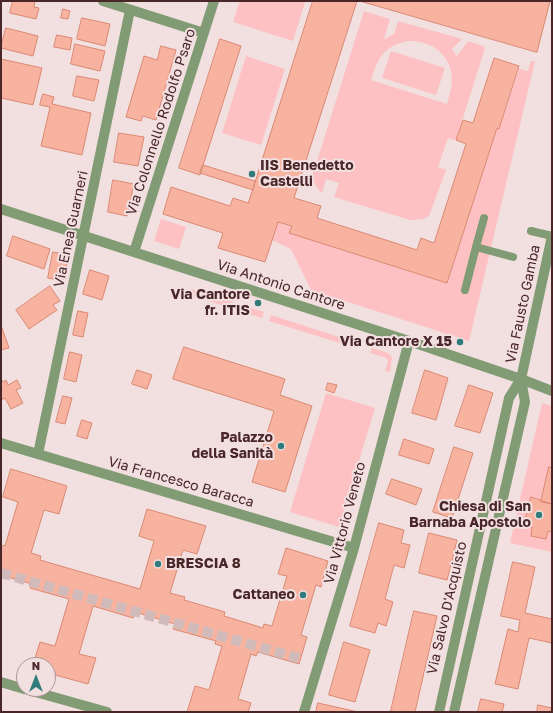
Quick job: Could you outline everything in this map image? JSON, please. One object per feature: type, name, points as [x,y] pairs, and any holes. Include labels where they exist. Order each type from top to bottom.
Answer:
[{"type":"street","points":[[104,1],[204,33]]},
{"type":"street","name":"Via Colonnello Rodolfo Psaro","points":[[134,252],[214,1]]},
{"type":"street","name":"Via Enea Guarneri","points":[[38,454],[130,10]]},
{"type":"street","name":"Via Antonio Cantore","points":[[1,209],[409,341],[552,391]]},
{"type":"street","name":"Via Fausto Gamba","points":[[521,379],[552,236]]},
{"type":"street","name":"Via Vittorio Veneto","points":[[304,712],[354,548],[409,341]]},
{"type":"street","points":[[454,712],[525,402],[521,379]]},
{"type":"street","name":"Via Salvo D'Acquisto","points":[[439,712],[509,398],[521,379]]},
{"type":"street","name":"Via Francesco Baracca","points":[[1,443],[354,548]]},
{"type":"street","points":[[1,682],[16,686]]},
{"type":"street","points":[[52,697],[104,712]]},
{"type":"lane","points":[[465,290],[484,218]]},
{"type":"lane","points":[[531,230],[552,236]]},
{"type":"lane","points":[[476,247],[513,257]]},
{"type":"shaded area","points":[[240,1],[305,2],[293,41],[233,22]]},
{"type":"shaded area","points":[[364,11],[390,19],[384,39],[394,34],[398,21],[462,39],[452,49],[457,56],[468,41],[485,48],[456,140],[448,138],[438,167],[446,170],[429,216],[423,219],[410,220],[334,197],[339,183],[326,179],[322,193],[315,185],[313,174]],"holes":[[[417,41],[432,46],[444,56],[448,63],[452,80],[447,104],[371,80],[376,65],[388,49],[400,43]]]},
{"type":"shaded area","points":[[391,51],[445,68],[436,95],[382,78]]},
{"type":"shaded area","points":[[246,56],[285,69],[261,145],[222,133]]},
{"type":"shaded area","points":[[531,61],[535,61],[469,341],[311,290],[291,249],[272,240],[278,222],[292,226],[290,233],[447,283],[497,128],[499,129],[519,69],[528,71]]},
{"type":"shaded area","points":[[161,219],[186,227],[179,249],[154,241]]},
{"type":"shaded area","points":[[191,289],[264,312],[262,318],[189,295]]},
{"type":"shaded area","points":[[271,315],[348,340],[346,345],[269,321]]},
{"type":"shaded area","points":[[372,348],[388,353],[392,357],[390,372],[385,371],[388,361],[387,358],[370,353]]},
{"type":"shaded area","points":[[326,393],[375,408],[339,527],[290,512]]},
{"type":"shaded area","points":[[542,403],[552,406],[552,552],[510,543]]},
{"type":"building","points":[[13,1],[35,1],[34,7],[39,8],[36,19],[10,13]]},
{"type":"building","points":[[313,1],[357,1],[294,198],[321,206],[317,218],[417,250],[421,238],[434,243],[466,144],[456,140],[463,120],[473,123],[494,58],[519,66],[499,129],[497,128],[447,283],[289,233],[292,226],[278,222],[265,262],[218,248],[223,233],[163,214],[171,187],[230,206],[233,198],[248,203]]},
{"type":"building","points":[[360,1],[550,1],[537,52]]},
{"type":"building","points":[[63,9],[70,11],[68,19],[61,18]]},
{"type":"building","points":[[82,18],[110,24],[105,46],[77,39]]},
{"type":"building","points":[[6,28],[38,36],[33,56],[1,48]]},
{"type":"building","points":[[57,35],[72,38],[70,50],[54,47]]},
{"type":"building","points":[[220,39],[241,46],[200,175],[179,168]]},
{"type":"building","points":[[75,44],[105,51],[100,71],[71,64]]},
{"type":"building","points":[[161,46],[176,50],[156,120],[143,116],[141,121],[126,117],[144,56],[157,60]]},
{"type":"building","points":[[1,59],[42,68],[33,105],[1,98]]},
{"type":"building","points":[[77,76],[99,80],[94,101],[73,96]]},
{"type":"building","points":[[43,94],[54,97],[52,104],[91,113],[82,155],[41,146],[50,107],[40,105]]},
{"type":"building","points":[[119,133],[144,137],[138,166],[114,162]]},
{"type":"building","points":[[203,165],[255,181],[253,190],[200,173]]},
{"type":"building","points":[[113,180],[134,184],[127,216],[108,212]]},
{"type":"building","points":[[13,236],[50,249],[44,269],[7,256]]},
{"type":"building","points":[[53,252],[69,255],[63,281],[48,278]]},
{"type":"building","points":[[90,270],[109,276],[102,300],[83,294]]},
{"type":"building","points":[[50,286],[60,301],[53,305],[57,310],[29,329],[16,310]]},
{"type":"building","points":[[78,311],[88,313],[83,337],[73,335]]},
{"type":"building","points":[[1,325],[9,348],[1,350]]},
{"type":"building","name":"Palazzo della Sanità","points":[[184,347],[285,379],[280,395],[312,406],[285,492],[252,482],[274,411],[173,379]]},
{"type":"building","points":[[70,352],[82,355],[76,382],[64,379]]},
{"type":"building","points":[[137,370],[152,375],[147,389],[132,384]]},
{"type":"building","points":[[425,370],[448,378],[436,420],[412,413]]},
{"type":"building","points":[[1,379],[3,382],[6,380],[8,385],[17,380],[21,388],[16,390],[23,403],[11,409],[5,398],[1,400]]},
{"type":"building","points":[[328,383],[337,385],[334,393],[326,390]]},
{"type":"building","points":[[469,385],[493,393],[480,433],[455,426]]},
{"type":"building","points":[[63,396],[72,398],[65,424],[56,422]]},
{"type":"building","points":[[82,420],[92,423],[87,439],[77,436]]},
{"type":"building","points":[[404,439],[434,449],[429,464],[399,455]]},
{"type":"building","points":[[454,447],[473,453],[452,518],[433,512]]},
{"type":"building","points":[[549,467],[552,468],[552,504],[541,502]]},
{"type":"building","points":[[11,469],[67,486],[59,514],[44,510],[31,553],[41,556],[40,560],[140,589],[154,541],[139,536],[147,509],[206,526],[197,554],[183,550],[170,593],[185,597],[184,600],[225,612],[224,616],[263,628],[264,624],[272,626],[287,576],[278,574],[286,548],[328,561],[321,587],[316,585],[301,635],[307,637],[299,664],[258,652],[256,656],[251,654],[238,699],[251,703],[248,712],[187,712],[195,686],[209,690],[222,646],[215,644],[216,641],[173,629],[175,624],[135,612],[133,618],[93,606],[79,654],[96,658],[88,684],[56,675],[56,657],[35,657],[40,642],[55,646],[69,599],[30,588],[32,584],[1,575],[1,545],[5,546],[18,502],[3,497]]},
{"type":"building","points":[[392,479],[422,489],[416,505],[386,494]]},
{"type":"building","name":"Chiesa di San Barnaba Apostolo","points":[[531,497],[552,504],[552,532],[548,531],[546,539],[531,536],[532,527],[524,526]]},
{"type":"building","points":[[379,523],[404,530],[401,543],[410,545],[404,568],[394,565],[385,599],[393,602],[386,626],[378,623],[375,633],[350,626]]},
{"type":"building","points":[[429,533],[457,540],[447,580],[419,573]]},
{"type":"building","points":[[513,562],[535,567],[525,613],[552,619],[552,643],[529,638],[518,689],[495,684],[508,629],[518,632],[520,620],[501,616]]},
{"type":"building","points":[[414,611],[437,616],[415,712],[391,711]]},
{"type":"building","points":[[344,642],[370,650],[355,702],[329,695]]},
{"type":"building","points":[[481,699],[504,704],[502,712],[478,712]]},
{"type":"building","points":[[318,703],[358,712],[316,712]]},
{"type":"building","points":[[538,705],[552,708],[552,712],[537,712]]},
{"type":"tunnel","points":[[1,573],[301,659]]},
{"type":"place","name":"IIS Benedetto Castelli","points":[[252,174]]},
{"type":"place","name":"Via Cantore fr. ITIS","points":[[258,303]]},
{"type":"place","name":"Via Cantore X 15","points":[[460,342]]},
{"type":"place","name":"Palazzo della Sanità","points":[[281,446]]},
{"type":"place","name":"Chiesa di San Barnaba Apostolo","points":[[539,515]]},
{"type":"place","name":"BRESCIA 8","points":[[158,564]]},
{"type":"place","name":"Cattaneo","points":[[303,595]]}]
